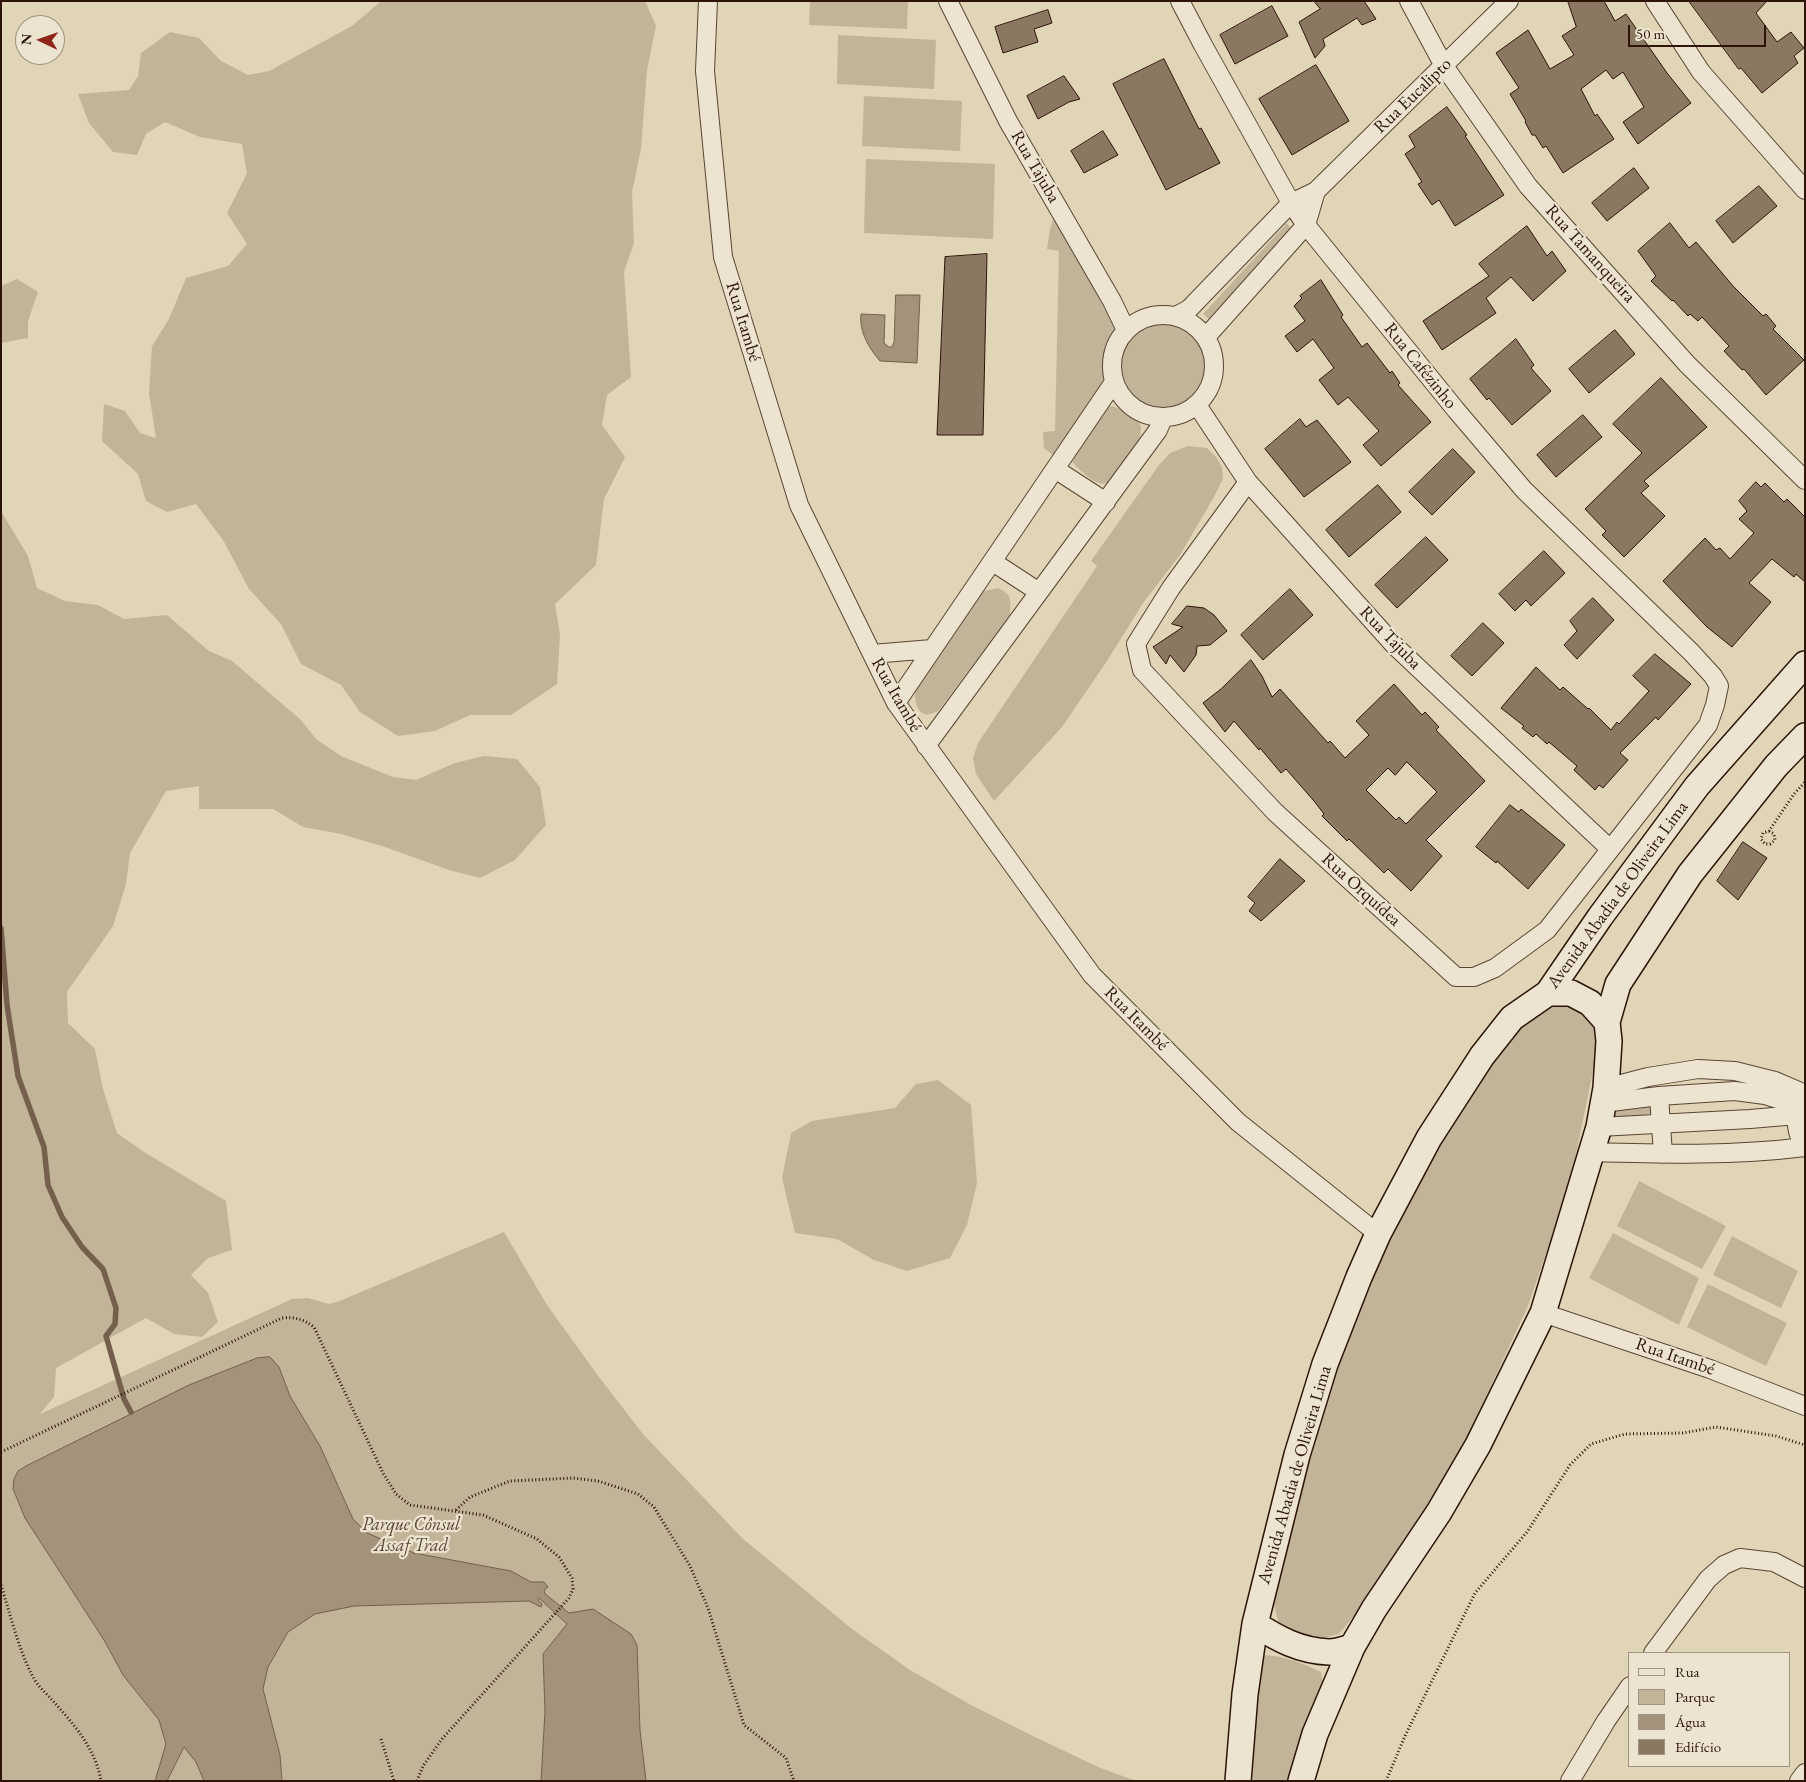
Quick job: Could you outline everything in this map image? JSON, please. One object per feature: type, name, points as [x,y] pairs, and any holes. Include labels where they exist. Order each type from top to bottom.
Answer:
[{"type":"street","name":"Rua Itambé","points":[[708,1],[705,70],[723,257],[799,505],[896,702],[1092,975],[1238,1122],[1378,1234]]},
{"type":"street","name":"Rua Tajuba","points":[[948,1],[1008,121],[1112,301],[1126,330]]},
{"type":"street","name":"Rua Cafézinho","points":[[1180,1],[1291,202],[1306,225],[1456,410],[1524,490],[1691,652],[1713,676],[1718,686]]},
{"type":"street","name":"Rua Tamanqueira","points":[[1409,1],[1444,66],[1528,186],[1688,364],[1805,480]]},
{"type":"street","name":"Rua Eucalipto","points":[[1291,202],[1316,191],[1509,1]]},
{"type":"street","points":[[1655,1],[1701,72],[1805,190]]},
{"type":"street","name":"Rua Eucalipto","points":[[1306,225],[1316,191]]},
{"type":"street","points":[[1176,316],[1189,308],[1291,202]]},
{"type":"street","points":[[1206,337],[1306,225]]},
{"type":"street","points":[[1158,315],[1176,316],[1187,320],[1206,337],[1212,350],[1215,365],[1213,380],[1207,394],[1187,412],[1163,418],[1147,416],[1133,408],[1122,396],[1114,382],[1113,354],[1126,330],[1141,320],[1158,315]]},
{"type":"street","points":[[896,702],[1114,382]]},
{"type":"street","name":"Rua Tajuba","points":[[1197,405],[1248,482],[1395,646],[1610,849]]},
{"type":"street","points":[[926,746],[1106,502],[1158,430],[1163,418]]},
{"type":"street","points":[[1055,469],[1106,502]]},
{"type":"street","name":"Rua Orquídea","points":[[1248,482],[1170,588],[1136,644],[1142,670],[1275,812],[1456,977],[1474,977],[1495,968],[1547,930],[1708,725],[1715,704],[1718,686]]},
{"type":"street","points":[[993,562],[1040,592]]},
{"type":"street","points":[[872,654],[932,649]]},
{"type":"street","name":"Avenida Abadia de Oliveira Lima","points":[[1238,1781],[1245,1694],[1255,1624],[1297,1456],[1325,1364],[1378,1234],[1429,1138],[1482,1056],[1512,1018],[1548,993],[1600,918],[1697,786],[1805,664]]},
{"type":"street","points":[[1301,1781],[1315,1734],[1352,1647],[1374,1609],[1439,1512],[1478,1445],[1543,1313],[1592,1152],[1603,1106],[1609,1041],[1607,1022],[1618,984],[1690,874],[1776,766],[1805,736]]},
{"type":"street","points":[[1548,993],[1571,993],[1590,1003],[1607,1022]]},
{"type":"street","points":[[1603,1106],[1648,1077],[1698,1069],[1734,1071],[1775,1081],[1801,1103]]},
{"type":"street","points":[[1734,1071],[1735,1091]]},
{"type":"street","points":[[1603,1106],[1659,1096],[1735,1091],[1801,1103]]},
{"type":"street","points":[[1659,1096],[1663,1154]]},
{"type":"street","points":[[1603,1106],[1660,1124],[1801,1103]]},
{"type":"street","points":[[1592,1152],[1663,1154],[1765,1152],[1805,1147],[1799,1137],[1796,1126],[1801,1103]]},
{"type":"street","name":"Rua Itambé","points":[[1543,1313],[1710,1369],[1805,1406]]},
{"type":"street","points":[[1653,1652],[1708,1580],[1724,1565],[1740,1558],[1774,1562],[1805,1578]]},
{"type":"street","points":[[1255,1624],[1276,1638],[1302,1649],[1330,1652],[1352,1647]]},
{"type":"street","points":[[1570,1781],[1606,1721],[1628,1689]]},
{"type":"street","points":[[1799,1781],[1805,1773]]},
{"type":"path","points":[[1769,831],[1774,834],[1774,840],[1770,844],[1765,844],[1761,839],[1763,833],[1769,831],[1794,794],[1805,782]]},
{"type":"path","points":[[1,1452],[282,1318],[295,1317],[305,1320],[314,1327],[383,1473],[396,1494],[410,1505],[484,1515],[538,1539],[559,1557],[572,1578],[572,1589],[569,1598],[442,1739],[423,1766],[417,1781]]},
{"type":"path","points":[[1386,1781],[1409,1727],[1475,1593],[1527,1532],[1570,1465],[1591,1444],[1625,1434],[1683,1433],[1716,1427],[1776,1436],[1805,1445]]},
{"type":"path","points":[[455,1511],[470,1497],[510,1481],[574,1478],[598,1481],[638,1494],[654,1507],[690,1566],[708,1608],[744,1725],[786,1758],[794,1781]]},
{"type":"path","points":[[1,1585],[24,1656],[38,1685],[52,1699],[90,1747],[100,1772],[101,1781]]},
{"type":"path","points":[[381,1739],[394,1781]]},
{"type":"green space","points":[[381,1],[645,1],[656,26],[647,70],[641,149],[632,192],[634,243],[624,272],[631,377],[607,395],[602,425],[625,457],[604,499],[596,565],[555,604],[560,635],[557,684],[511,715],[470,715],[435,731],[398,736],[360,712],[341,685],[301,664],[281,624],[249,589],[223,540],[196,504],[167,512],[146,501],[138,474],[102,441],[104,404],[125,411],[140,433],[156,438],[149,393],[152,346],[169,319],[186,278],[228,266],[247,244],[227,213],[247,173],[242,144],[200,137],[165,122],[146,134],[137,155],[113,152],[89,123],[78,94],[129,90],[138,76],[141,53],[170,32],[199,38],[221,61],[248,75],[269,71],[352,26]]},
{"type":"green space","points":[[810,1],[908,1],[907,29],[809,25]]},
{"type":"green space","points":[[838,35],[936,40],[934,89],[837,84]]},
{"type":"green space","points":[[864,96],[962,101],[960,151],[862,146]]},
{"type":"green space","points":[[866,159],[995,164],[993,239],[864,233]]},
{"type":"green space","points":[[1055,214],[1117,332],[1106,356],[1104,368],[1105,382],[1054,456],[1044,448],[1043,432],[1055,431],[1059,251],[1047,249],[1050,229]]},
{"type":"green space","points":[[1287,223],[1292,230],[1209,319],[1203,314]]},
{"type":"green space","points":[[17,279],[38,292],[28,321],[28,338],[1,343],[1,286]]},
{"type":"green space","points":[[1160,321],[1183,325],[1194,334],[1202,346],[1206,360],[1206,374],[1202,387],[1194,399],[1183,407],[1169,411],[1154,411],[1144,407],[1125,389],[1120,373],[1122,354],[1130,340],[1143,328]]},
{"type":"green space","points":[[1111,406],[1124,410],[1138,420],[1141,427],[1140,440],[1111,482],[1102,484],[1087,476],[1072,460],[1106,407]]},
{"type":"green space","points":[[1188,446],[1207,448],[1222,467],[1223,479],[1214,497],[1180,555],[1143,603],[1107,661],[1062,727],[994,801],[976,774],[973,758],[978,743],[1097,566],[1091,561],[1159,465],[1170,453]]},
{"type":"green space","name":"Parque Cônsul Assaf Trad","points":[[1,511],[28,556],[37,588],[65,601],[98,605],[124,619],[167,615],[209,651],[232,661],[301,720],[316,739],[341,756],[393,777],[416,780],[455,763],[484,756],[517,759],[540,787],[546,825],[515,860],[480,878],[449,870],[385,847],[341,834],[303,827],[273,809],[199,809],[199,786],[166,791],[130,853],[126,884],[113,926],[67,992],[68,1023],[95,1049],[103,1089],[117,1133],[144,1152],[226,1201],[232,1250],[208,1258],[191,1275],[208,1293],[218,1322],[202,1337],[174,1334],[146,1318],[56,1368],[54,1397],[40,1414],[292,1299],[308,1298],[329,1304],[337,1302],[504,1232],[547,1305],[643,1434],[742,1538],[852,1629],[910,1670],[971,1705],[1035,1737],[1098,1767],[1136,1781],[1,1781]]},
{"type":"green space","points":[[998,588],[1010,598],[1010,615],[939,710],[928,714],[923,713],[917,707],[915,690],[984,591]]},
{"type":"green space","points":[[1546,1004],[1570,1005],[1587,1017],[1595,1030],[1597,1052],[1575,1159],[1553,1233],[1528,1306],[1467,1437],[1425,1511],[1364,1603],[1339,1634],[1313,1641],[1279,1624],[1271,1593],[1328,1365],[1434,1145],[1518,1023]]},
{"type":"green space","points":[[938,1080],[971,1105],[977,1183],[967,1225],[950,1258],[907,1271],[874,1260],[837,1239],[795,1233],[782,1178],[791,1133],[812,1121],[895,1108],[916,1084]]},
{"type":"green space","points":[[1649,1105],[1652,1113],[1650,1115],[1616,1118],[1616,1111],[1621,1108]]},
{"type":"green space","points":[[1639,1181],[1726,1226],[1702,1269],[1617,1226]]},
{"type":"green space","points":[[1613,1233],[1699,1278],[1679,1325],[1589,1278]]},
{"type":"green space","points":[[1732,1236],[1798,1271],[1781,1308],[1713,1275]]},
{"type":"green space","points":[[1708,1284],[1787,1323],[1766,1366],[1687,1327]]},
{"type":"green space","points":[[1264,1655],[1293,1660],[1321,1672],[1323,1683],[1291,1781],[1243,1781]]},
{"type":"water","points":[[896,295],[920,295],[917,363],[880,361],[872,351],[863,333],[861,314],[885,315],[884,343],[892,347],[894,342]]},
{"type":"water","points":[[270,1357],[279,1367],[290,1396],[320,1446],[353,1519],[367,1533],[414,1553],[511,1571],[531,1582],[544,1582],[548,1587],[544,1590],[545,1594],[569,1613],[593,1609],[631,1634],[637,1645],[640,1730],[646,1781],[541,1781],[545,1711],[543,1654],[567,1624],[539,1598],[538,1600],[542,1604],[541,1607],[529,1601],[354,1606],[315,1614],[288,1632],[268,1667],[263,1689],[280,1755],[282,1781],[204,1781],[196,1762],[184,1747],[167,1781],[155,1781],[166,1744],[159,1720],[123,1675],[104,1640],[25,1518],[13,1489],[14,1479],[18,1471],[26,1466],[189,1385],[257,1358]]},
{"type":"building","points":[[1314,1],[1364,1],[1376,19],[1362,25],[1357,18],[1323,39],[1325,46],[1315,58],[1299,22],[1320,9]]},
{"type":"building","points":[[1568,1],[1604,1],[1615,21],[1626,14],[1667,73],[1691,103],[1638,144],[1623,122],[1644,107],[1623,72],[1613,79],[1606,70],[1581,89],[1595,116],[1597,114],[1614,139],[1563,173],[1546,146],[1543,148],[1535,135],[1532,135],[1510,94],[1519,88],[1496,53],[1528,30],[1550,69],[1574,55],[1562,36],[1576,27]]},
{"type":"building","points":[[1689,1],[1767,1],[1756,13],[1777,42],[1791,32],[1804,48],[1794,56],[1798,63],[1762,93],[1741,68],[1739,69]]},
{"type":"building","points":[[1272,6],[1288,36],[1235,64],[1220,35]]},
{"type":"building","points":[[1048,10],[1052,23],[1034,29],[1038,42],[1003,53],[995,27]]},
{"type":"building","points":[[1164,59],[1199,129],[1201,128],[1220,163],[1166,190],[1113,84]]},
{"type":"building","points":[[1316,65],[1349,121],[1292,155],[1259,99]]},
{"type":"building","points":[[1064,76],[1080,99],[1069,102],[1038,119],[1027,96]]},
{"type":"building","points":[[1447,107],[1467,135],[1465,136],[1504,195],[1455,226],[1439,200],[1432,205],[1418,184],[1422,182],[1405,154],[1415,147],[1409,136]]},
{"type":"building","points":[[1103,131],[1118,155],[1084,173],[1071,151]]},
{"type":"building","points":[[1634,168],[1649,188],[1607,221],[1592,203]]},
{"type":"building","points":[[1759,186],[1777,206],[1733,243],[1716,221]]},
{"type":"building","points":[[1670,223],[1689,248],[1696,242],[1733,286],[1763,316],[1766,314],[1776,326],[1773,329],[1804,360],[1766,395],[1744,369],[1742,370],[1724,351],[1729,346],[1702,317],[1698,321],[1690,314],[1688,316],[1651,281],[1656,276],[1638,251]]},
{"type":"building","points":[[1527,226],[1547,256],[1552,251],[1566,271],[1533,301],[1511,277],[1486,298],[1496,313],[1442,350],[1423,321],[1489,276],[1479,264]]},
{"type":"building","points":[[987,254],[983,435],[937,435],[945,257]]},
{"type":"building","points":[[1321,280],[1343,315],[1341,317],[1362,347],[1367,343],[1390,373],[1392,371],[1400,383],[1398,385],[1431,422],[1381,466],[1363,445],[1379,431],[1348,397],[1338,405],[1319,380],[1334,368],[1313,339],[1297,352],[1285,336],[1305,321],[1294,306],[1302,298],[1300,296]]},
{"type":"building","points":[[1615,330],[1635,354],[1589,393],[1569,369]]},
{"type":"building","points":[[1516,339],[1534,365],[1531,368],[1551,391],[1512,425],[1489,398],[1487,400],[1470,379]]},
{"type":"building","points":[[1661,378],[1707,427],[1644,481],[1649,486],[1641,493],[1665,516],[1624,557],[1602,535],[1606,531],[1585,509],[1642,453],[1613,424]]},
{"type":"building","points":[[1583,415],[1602,437],[1556,477],[1537,455]]},
{"type":"building","points":[[1300,419],[1306,427],[1317,420],[1351,462],[1304,497],[1265,449]]},
{"type":"building","points":[[1453,449],[1475,472],[1432,515],[1409,492]]},
{"type":"building","points":[[1756,482],[1761,487],[1765,483],[1784,502],[1787,499],[1805,517],[1805,582],[1796,574],[1794,577],[1772,559],[1749,583],[1771,602],[1732,647],[1707,627],[1663,581],[1705,538],[1716,550],[1720,548],[1730,559],[1754,533],[1739,519],[1747,511],[1739,501]]},
{"type":"building","points":[[1378,485],[1401,512],[1349,557],[1326,530]]},
{"type":"building","points":[[1426,537],[1448,560],[1397,608],[1375,585]]},
{"type":"building","points":[[1544,551],[1565,573],[1531,606],[1526,600],[1515,611],[1499,594]]},
{"type":"building","points":[[1290,589],[1313,615],[1263,660],[1241,635]]},
{"type":"building","points":[[1593,598],[1614,620],[1577,659],[1564,645],[1577,631],[1570,621]]},
{"type":"building","points":[[1187,606],[1204,608],[1214,615],[1227,631],[1210,645],[1197,646],[1196,655],[1184,672],[1170,655],[1166,664],[1153,647],[1183,627],[1172,624]]},
{"type":"building","points":[[1483,623],[1504,643],[1472,676],[1451,656]]},
{"type":"building","points":[[1655,654],[1691,684],[1658,720],[1656,717],[1620,753],[1628,760],[1603,788],[1599,785],[1595,790],[1574,770],[1577,766],[1549,742],[1547,744],[1536,734],[1533,737],[1522,728],[1524,726],[1501,708],[1536,667],[1560,690],[1563,687],[1589,708],[1611,730],[1617,722],[1619,724],[1649,691],[1633,676]]},
{"type":"building","points":[[1251,660],[1262,676],[1272,697],[1280,689],[1328,743],[1330,741],[1345,758],[1369,735],[1356,721],[1394,684],[1422,715],[1425,712],[1439,727],[1436,730],[1485,781],[1426,840],[1442,856],[1411,891],[1388,869],[1384,873],[1349,839],[1347,841],[1322,816],[1324,814],[1286,769],[1281,773],[1234,721],[1225,732],[1203,703],[1221,689]],"holes":[[[1407,762],[1437,792],[1406,824],[1399,817],[1396,820],[1366,790],[1388,768],[1395,775]]]},
{"type":"building","points":[[1510,805],[1519,812],[1521,809],[1565,845],[1528,889],[1497,861],[1496,863],[1476,847]]},
{"type":"building","points":[[1743,842],[1767,858],[1738,900],[1717,881]]},
{"type":"building","points":[[1280,859],[1305,881],[1261,921],[1249,911],[1255,903],[1248,897]]},
{"type":"waterway","points":[[1,928],[7,1005],[18,1076],[44,1147],[48,1185],[62,1217],[82,1247],[103,1269],[116,1308],[115,1324],[106,1336],[124,1399],[131,1412]]}]
